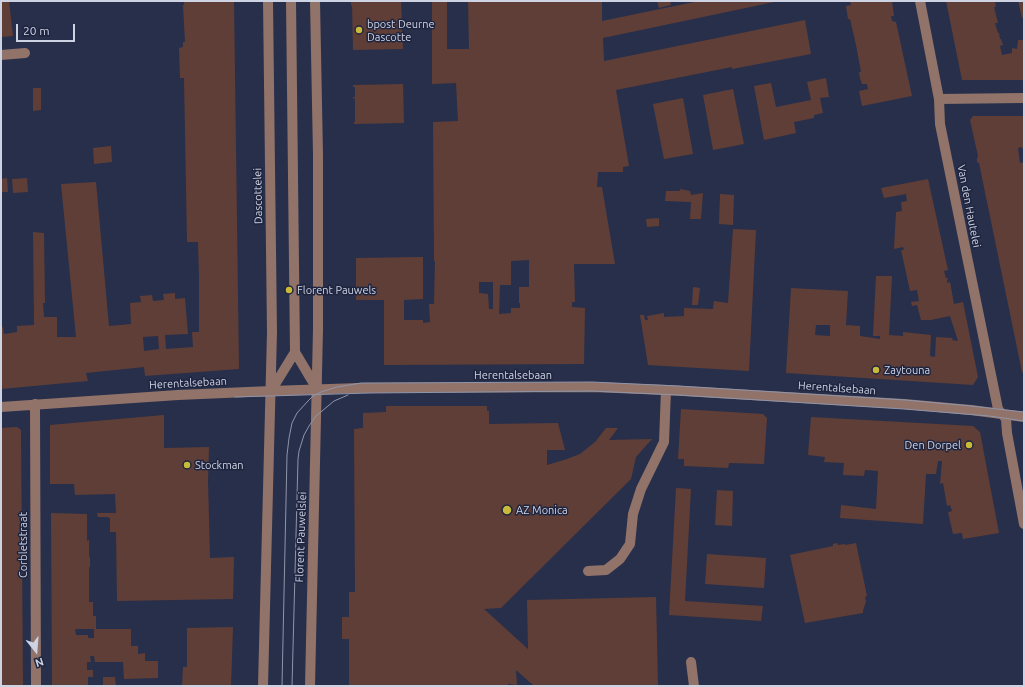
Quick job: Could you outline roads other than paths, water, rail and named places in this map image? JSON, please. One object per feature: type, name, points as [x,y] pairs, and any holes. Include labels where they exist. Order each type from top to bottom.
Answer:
[{"type":"street","name":"Dascottelei","points":[[268,1],[272,332],[271,391]]},
{"type":"street","points":[[291,1],[295,352],[317,389]]},
{"type":"street","points":[[315,1],[318,155],[317,389]]},
{"type":"street","name":"Van den Hautelei","points":[[920,1],[939,99],[940,124],[998,408],[1006,419],[1007,433],[1024,524]]},
{"type":"street","points":[[1,55],[25,53]]},
{"type":"street","points":[[939,99],[1024,98]]},
{"type":"street","points":[[263,686],[271,391],[295,352]]},
{"type":"street","name":"Herentalsebaan","points":[[1,407],[178,395],[317,389],[592,387],[904,404],[1024,417]]},
{"type":"street","name":"Florent Pauwelslei","points":[[310,686],[317,389]]},
{"type":"street","points":[[588,571],[606,570],[620,559],[630,544],[633,514],[641,489],[664,442],[666,390]]},
{"type":"street","name":"Corbletstraat","points":[[35,404],[36,686]]},
{"type":"street","points":[[691,662],[694,686]]},
{"type":"tram line","points":[[282,686],[287,455],[289,438],[292,423],[297,413],[313,396],[321,392],[337,387],[361,383],[592,382],[905,400],[1024,412]]},
{"type":"tram line","points":[[235,397],[370,393],[592,391],[904,409],[989,416],[1024,421]]},
{"type":"tram line","points":[[292,686],[299,451],[304,435],[316,416],[334,401],[348,395]]},
{"type":"place","name":"bpost Deurne Dascotte","points":[[359,30]]},
{"type":"place","name":"Florent Pauwels","points":[[289,290]]},
{"type":"place","name":"Zaytouna","points":[[876,370]]},
{"type":"place","name":"Den Dorpel","points":[[969,445]]},
{"type":"place","name":"Stockman","points":[[187,465]]},
{"type":"place","name":"AZ Monica","points":[[507,510]]}]
